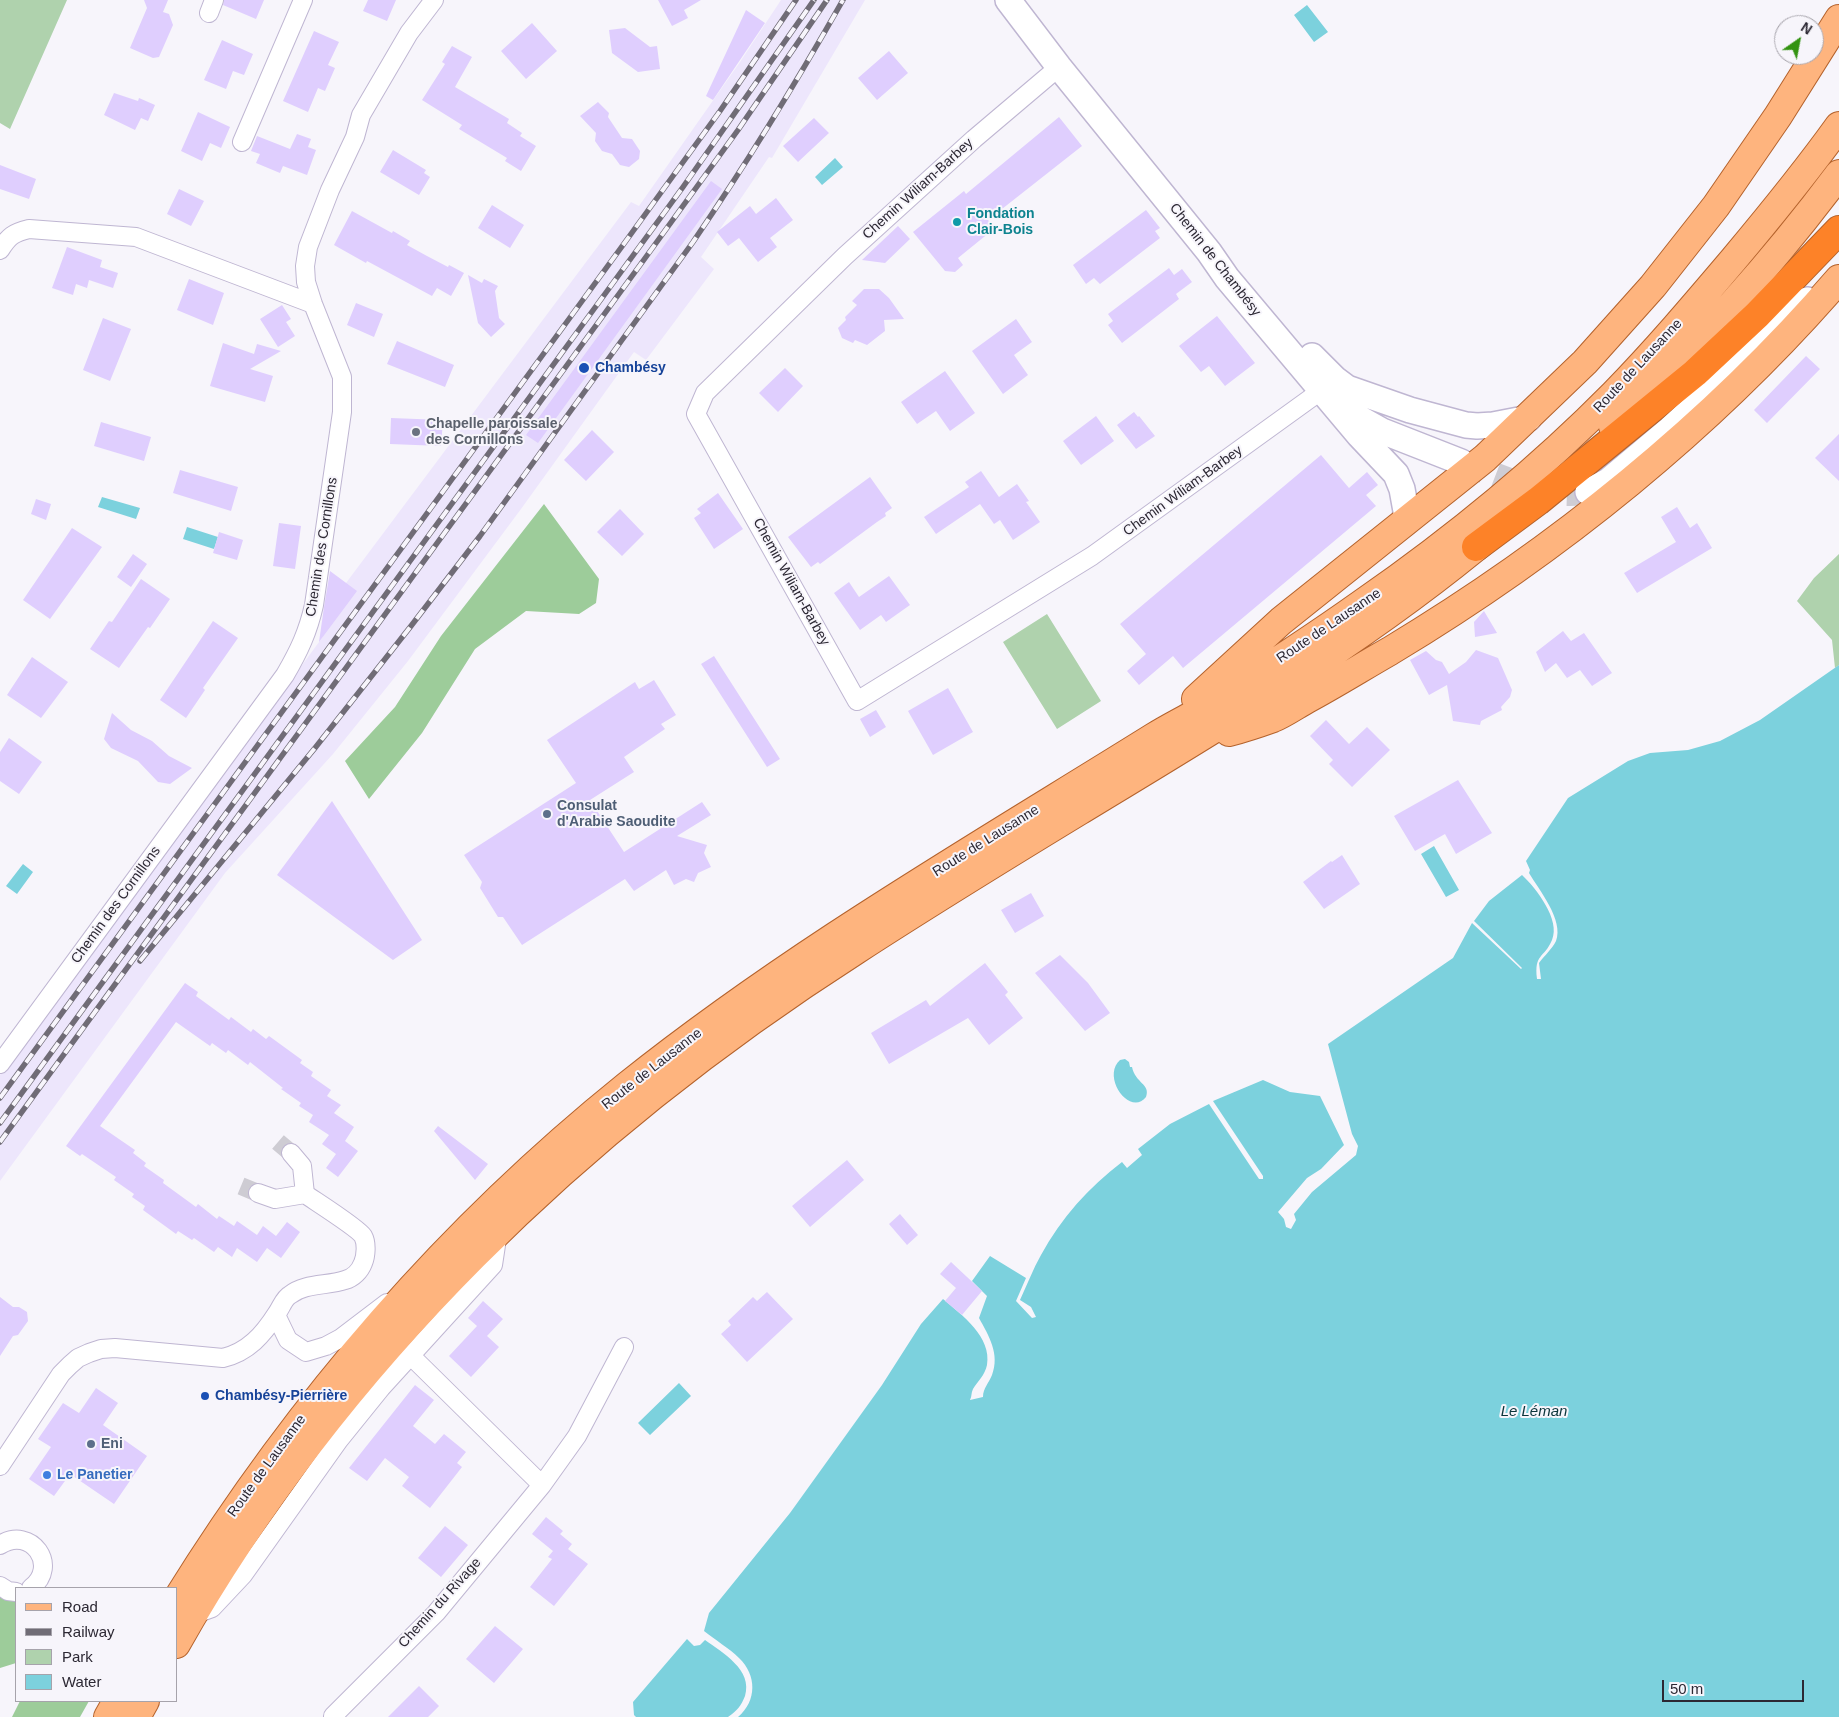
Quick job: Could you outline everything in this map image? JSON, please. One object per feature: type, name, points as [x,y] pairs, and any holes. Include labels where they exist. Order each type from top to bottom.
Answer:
[{"type":"highway","points":[[1476,547],[1608,446],[1695,374],[1727,345],[1839,230]]},
{"type":"main road","points":[[1158,734],[1281,621],[1485,458],[1529,418],[1607,339],[1696,232],[1773,124],[1839,19]]},
{"type":"main road","name":"Route de Lausanne","points":[[178,1636],[185,1608],[210,1546],[308,1410],[387,1314],[513,1186],[626,1087],[699,1031],[784,971],[856,923],[1158,734],[1241,685],[1368,600],[1461,529],[1541,462],[1612,396],[1681,321],[1786,197],[1839,126]]},
{"type":"main road","name":"Route de Lausanne","points":[[185,1608],[334,1411],[396,1337],[498,1230],[552,1180],[646,1099],[776,1003],[853,952],[1185,747],[1338,649],[1426,586],[1476,547],[1575,462],[1668,372],[1749,284],[1839,174]]},
{"type":"main road","points":[[1185,747],[1274,717],[1423,631],[1520,566],[1632,481],[1704,417],[1800,324],[1839,279]]},
{"type":"main road","points":[[118,1708],[141,1702]]},
{"type":"street","points":[[242,142],[303,0]]},
{"type":"street","name":"Chemin des Cornillons","points":[[0,1064],[285,675],[299,651],[307,632],[314,605],[342,412],[342,377],[306,282],[305,266],[308,247],[316,223],[355,137],[361,115],[409,34],[432,1]]},
{"type":"street","name":"Chemin de Chambésy","points":[[1018,5],[1059,67],[1209,252],[1227,278],[1368,445],[1396,474],[1402,489],[1406,511],[1405,523]]},
{"type":"street","name":"Chemin Wiliam-Barbey","points":[[1059,67],[992,124],[845,256],[705,393],[696,414],[857,701],[1092,556],[1326,396]]},
{"type":"street","points":[[0,250],[7,239],[16,232],[29,229],[136,237],[313,304]]},
{"type":"street","points":[[1209,252],[1238,268],[1318,364],[1347,388],[1410,410],[1466,425],[1493,426],[1529,418]]},
{"type":"street","points":[[1588,492],[1608,481],[1663,435],[1786,318],[1839,274]]},
{"type":"street","points":[[1326,396],[1382,431],[1461,462]]},
{"type":"street","points":[[291,1152],[302,1166],[304,1194]]},
{"type":"street","points":[[0,1466],[61,1374],[78,1358],[102,1349],[115,1348],[223,1358],[243,1351],[251,1345],[276,1315],[288,1295],[302,1288],[344,1281],[356,1273],[364,1260],[365,1252],[363,1236],[354,1228],[304,1194],[276,1199],[258,1193]]},
{"type":"street","points":[[185,1608],[212,1608],[243,1575],[339,1440],[410,1355],[492,1265],[498,1230]]},
{"type":"street","points":[[276,1315],[288,1340],[306,1352],[326,1346],[341,1338],[429,1270]]},
{"type":"street","name":"Chemin du Rivage","points":[[333,1716],[436,1613],[542,1485],[578,1436],[624,1347]]},
{"type":"street","points":[[410,1355],[542,1485]]},
{"type":"street","points":[[0,1546],[15,1540],[24,1540],[37,1549],[41,1556],[43,1570],[39,1580],[30,1587]]},
{"type":"street","points":[[0,1586],[8,1591],[15,1590]]},
{"type":"shaded area","points":[[781,0],[865,0],[772,158],[769,157],[701,257],[714,269],[646,360],[634,352],[408,661],[333,754],[225,873],[0,1181],[0,1075],[322,638],[346,583],[631,202],[639,206]]},
{"type":"green space","points":[[0,0],[67,0],[10,129],[0,123]]},
{"type":"green space","points":[[544,504],[599,579],[596,603],[579,614],[526,611],[475,649],[422,733],[369,799],[345,761],[395,707],[441,636]]},
{"type":"green space","points":[[1839,554],[1839,665],[1835,668],[1832,640],[1797,601],[1814,578]]},
{"type":"green space","points":[[1047,614],[1101,701],[1057,729],[1003,642]]},
{"type":"green space","points":[[0,1592],[15,1601],[15,1663],[0,1668]]},
{"type":"green space","points":[[20,1702],[88,1702],[80,1717],[12,1717]]},
{"type":"water","points":[[1307,5],[1328,32],[1314,42],[1294,15]]},
{"type":"water","points":[[835,158],[843,167],[822,185],[815,177]]},
{"type":"water","points":[[102,497],[140,508],[136,519],[98,507]]},
{"type":"water","points":[[187,527],[218,537],[214,549],[183,539]]},
{"type":"water","name":"Le Léman","points":[[1839,665],[1839,1717],[738,1717],[749,1703],[752,1680],[745,1665],[739,1658],[704,1631],[709,1613],[790,1513],[882,1385],[921,1324],[943,1299],[967,1320],[985,1345],[987,1355],[986,1369],[973,1389],[970,1400],[983,1397],[985,1388],[992,1375],[995,1360],[992,1345],[979,1318],[987,1296],[972,1281],[990,1256],[1026,1278],[1016,1301],[1032,1318],[1036,1317],[1031,1307],[1020,1300],[1041,1255],[1057,1228],[1087,1193],[1122,1162],[1127,1168],[1142,1155],[1138,1149],[1170,1124],[1209,1104],[1259,1179],[1263,1179],[1263,1176],[1213,1101],[1263,1080],[1290,1092],[1320,1096],[1344,1145],[1321,1169],[1307,1178],[1278,1212],[1284,1219],[1286,1227],[1291,1229],[1296,1220],[1294,1214],[1312,1192],[1356,1155],[1358,1146],[1352,1134],[1328,1044],[1453,958],[1472,923],[1521,969],[1474,921],[1489,901],[1522,875],[1546,905],[1553,923],[1554,932],[1552,940],[1538,960],[1537,979],[1541,979],[1539,963],[1556,941],[1558,933],[1557,924],[1554,915],[1529,873],[1530,870],[1526,861],[1568,798],[1628,761],[1650,753],[1688,750],[1720,741],[1760,720]]},
{"type":"water","points":[[1434,846],[1459,890],[1446,897],[1421,854]]},
{"type":"water","points":[[23,864],[33,872],[17,894],[6,886]]},
{"type":"water","points":[[1125,1059],[1129,1062],[1136,1077],[1145,1086],[1146,1097],[1140,1102],[1126,1099],[1116,1084],[1114,1076],[1115,1067],[1120,1060]]},
{"type":"water","points":[[679,1383],[691,1396],[650,1435],[638,1423]]},
{"type":"water","points":[[687,1639],[694,1646],[700,1645],[705,1640],[728,1657],[741,1670],[745,1678],[746,1687],[745,1696],[740,1705],[728,1717],[636,1717],[634,1715],[633,1702]]},
{"type":"building","points":[[144,0],[168,0],[163,12],[169,14],[173,25],[159,57],[153,58],[130,48],[147,8]]},
{"type":"building","points":[[224,0],[264,0],[256,19],[223,5]]},
{"type":"building","points":[[368,0],[396,0],[387,21],[363,11]]},
{"type":"building","points":[[658,0],[701,0],[684,10],[688,18],[672,26]]},
{"type":"building","points":[[746,10],[765,23],[713,100],[706,96]]},
{"type":"building","points":[[532,23],[557,51],[526,79],[501,51]]},
{"type":"building","points":[[625,28],[650,47],[657,46],[660,69],[638,72],[612,53],[609,30]]},
{"type":"building","points":[[314,31],[339,42],[328,65],[335,68],[325,91],[318,88],[308,112],[283,101]]},
{"type":"building","points":[[222,40],[253,54],[244,75],[233,71],[226,89],[204,80]]},
{"type":"building","points":[[452,46],[472,57],[455,87],[509,119],[507,123],[522,133],[520,136],[536,146],[521,171],[505,161],[507,158],[459,129],[462,125],[422,100],[445,64],[442,62]]},
{"type":"building","points":[[889,51],[908,73],[877,100],[858,78]]},
{"type":"building","points":[[114,93],[138,101],[139,98],[155,105],[148,121],[141,118],[135,130],[104,115]]},
{"type":"building","points":[[598,102],[609,113],[608,117],[622,138],[632,139],[640,151],[639,159],[629,167],[620,165],[612,154],[602,151],[595,141],[596,133],[580,116]]},
{"type":"building","points":[[198,112],[230,127],[221,148],[210,143],[202,161],[181,151]]},
{"type":"building","name":"Fondation Clair-Bois","points":[[1059,117],[1082,146],[988,220],[995,228],[958,258],[963,265],[955,272],[945,271],[913,232],[964,191],[966,194]]},
{"type":"building","points":[[814,118],[829,133],[798,162],[783,146]]},
{"type":"building","points":[[297,134],[311,139],[308,147],[316,150],[307,175],[283,166],[280,173],[256,163],[260,154],[251,151],[257,136],[290,149]]},
{"type":"building","points":[[393,150],[426,170],[424,173],[430,177],[419,195],[380,172]]},
{"type":"building","points":[[0,165],[36,179],[29,199],[0,189]]},
{"type":"building","points":[[711,181],[722,189],[538,443],[526,435]]},
{"type":"building","points":[[179,189],[204,201],[191,226],[167,214]]},
{"type":"building","points":[[776,198],[793,220],[770,238],[777,247],[758,262],[739,238],[728,246],[717,232],[750,206],[756,214]]},
{"type":"building","points":[[492,205],[524,225],[510,248],[478,228]]},
{"type":"building","points":[[1146,210],[1160,228],[1155,231],[1160,238],[1100,284],[1094,278],[1086,284],[1073,265]]},
{"type":"building","points":[[352,211],[410,241],[407,245],[448,267],[449,265],[464,273],[451,296],[437,288],[432,296],[334,245]]},
{"type":"building","points":[[898,226],[910,239],[885,263],[862,260]]},
{"type":"building","points":[[67,247],[102,260],[100,267],[118,273],[113,288],[89,280],[87,288],[76,284],[73,295],[52,288]]},
{"type":"building","points":[[1169,268],[1174,275],[1182,269],[1192,282],[1176,294],[1179,299],[1122,343],[1108,325],[1113,321],[1108,314]]},
{"type":"building","points":[[468,275],[482,283],[484,279],[498,286],[495,291],[499,318],[505,324],[491,337],[478,323]]},
{"type":"building","points":[[189,279],[224,293],[213,325],[177,310]]},
{"type":"building","points":[[864,289],[879,289],[889,298],[904,319],[884,320],[885,331],[867,345],[855,340],[853,343],[842,338],[838,328],[846,320],[845,317],[857,305],[852,301]]},
{"type":"building","points":[[356,303],[383,314],[374,337],[347,325]]},
{"type":"building","points":[[282,305],[291,319],[286,322],[295,336],[278,347],[260,319]]},
{"type":"building","points":[[1217,316],[1255,363],[1225,386],[1209,366],[1201,372],[1179,346]]},
{"type":"building","points":[[103,318],[131,329],[110,381],[83,370]]},
{"type":"building","points":[[1016,319],[1032,342],[1014,355],[1028,375],[1003,394],[972,351]]},
{"type":"building","points":[[397,341],[454,365],[445,387],[387,364]]},
{"type":"building","points":[[223,343],[254,354],[257,344],[281,351],[250,369],[273,376],[265,402],[210,386]]},
{"type":"building","points":[[1806,356],[1820,369],[1767,423],[1754,410]]},
{"type":"building","points":[[785,368],[803,386],[778,412],[759,393]]},
{"type":"building","points":[[945,371],[975,413],[950,431],[936,411],[917,424],[901,402]]},
{"type":"building","points":[[1134,412],[1155,436],[1136,449],[1117,425]]},
{"type":"building","points":[[1096,416],[1114,441],[1081,465],[1063,441]]},
{"type":"building","name":"Chapelle paroissale des Cornillons","points":[[391,418],[443,420],[441,446],[390,444]]},
{"type":"building","points":[[101,422],[151,437],[144,461],[94,446]]},
{"type":"building","points":[[592,430],[614,452],[586,481],[564,460]]},
{"type":"building","points":[[1839,434],[1839,481],[1815,458]]},
{"type":"building","points":[[1321,455],[1349,488],[1367,472],[1378,485],[1366,495],[1376,506],[1183,668],[1173,656],[1139,685],[1127,671],[1146,654],[1120,624]]},
{"type":"building","points":[[180,470],[238,487],[231,511],[173,493]]},
{"type":"building","points":[[981,471],[999,497],[1017,484],[1029,501],[1026,502],[1040,522],[1013,540],[1000,520],[994,524],[980,504],[936,534],[924,517],[969,487],[965,482]]},
{"type":"building","points":[[870,477],[892,508],[885,513],[886,516],[820,564],[818,562],[811,567],[788,537]]},
{"type":"building","points":[[718,493],[743,529],[714,549],[694,518],[701,513],[697,509]]},
{"type":"building","points":[[36,499],[51,504],[46,520],[31,514]]},
{"type":"building","points":[[1677,507],[1690,528],[1697,523],[1712,548],[1637,593],[1624,573],[1676,542],[1661,517]]},
{"type":"building","points":[[620,509],[644,534],[622,556],[597,532]]},
{"type":"building","points":[[279,523],[301,526],[295,569],[273,566]]},
{"type":"building","points":[[72,528],[102,547],[50,619],[23,600]]},
{"type":"building","points":[[219,532],[243,540],[237,560],[213,553]]},
{"type":"building","points":[[133,554],[147,564],[131,587],[117,577]]},
{"type":"building","points":[[330,571],[357,591],[319,642],[324,607]]},
{"type":"building","points":[[889,576],[910,605],[886,622],[881,615],[860,630],[834,593],[849,582],[859,597]]},
{"type":"building","points":[[141,579],[170,599],[119,668],[90,649],[109,621],[112,622]]},
{"type":"building","points":[[1484,611],[1497,633],[1475,637],[1474,622]]},
{"type":"building","points":[[213,621],[238,638],[203,688],[205,690],[186,718],[160,700]]},
{"type":"building","points":[[1563,631],[1571,641],[1584,633],[1612,673],[1592,686],[1580,670],[1567,678],[1556,663],[1545,672],[1536,652]]},
{"type":"building","points":[[1476,650],[1498,658],[1512,690],[1510,697],[1501,707],[1502,710],[1481,721],[1480,725],[1453,721],[1447,685],[1429,695],[1410,660],[1426,651],[1436,660],[1442,662],[1449,674],[1466,662]]},
{"type":"building","points":[[714,656],[780,759],[767,767],[701,664]]},
{"type":"building","points":[[32,657],[68,682],[41,718],[7,695]]},
{"type":"building","name":"Consulat d'Arabie Saoudite","points":[[654,680],[676,715],[661,724],[665,729],[624,757],[634,772],[590,800],[624,852],[702,802],[711,815],[677,836],[707,845],[704,853],[711,867],[698,873],[694,882],[686,879],[674,885],[666,870],[634,891],[625,879],[522,945],[503,917],[498,917],[480,888],[482,882],[464,855],[576,783],[547,740],[635,682],[639,689]]},
{"type":"building","points":[[948,688],[973,732],[933,755],[908,711]]},
{"type":"building","points":[[876,710],[886,727],[870,737],[860,719]]},
{"type":"building","points":[[112,713],[131,730],[152,741],[169,756],[192,768],[170,784],[158,782],[138,761],[111,748],[104,739]]},
{"type":"building","points":[[1326,720],[1349,744],[1367,727],[1390,750],[1352,787],[1329,764],[1333,760],[1310,736]]},
{"type":"building","points":[[9,738],[42,762],[19,794],[0,781],[0,752]]},
{"type":"building","points":[[1458,780],[1492,833],[1456,854],[1445,834],[1415,851],[1394,816]]},
{"type":"building","points":[[332,801],[422,940],[393,960],[277,875]]},
{"type":"building","points":[[1342,855],[1360,884],[1324,909],[1303,882]]},
{"type":"building","points":[[1031,893],[1044,916],[1015,933],[1001,910]]},
{"type":"building","points":[[1060,955],[1088,983],[1110,1013],[1085,1031],[1035,973]]},
{"type":"building","points":[[985,963],[1008,992],[1005,995],[1023,1018],[989,1045],[968,1018],[889,1064],[871,1033],[926,1000],[930,1006]]},
{"type":"building","points":[[185,983],[198,992],[196,996],[229,1020],[231,1017],[251,1032],[253,1029],[266,1039],[269,1036],[302,1060],[300,1063],[313,1072],[311,1076],[331,1090],[327,1096],[341,1105],[334,1113],[354,1127],[345,1141],[358,1151],[338,1177],[326,1168],[336,1154],[322,1144],[329,1135],[309,1122],[313,1115],[299,1106],[301,1103],[281,1089],[283,1088],[250,1062],[248,1065],[228,1050],[226,1053],[212,1043],[210,1046],[176,1022],[100,1126],[135,1150],[133,1153],[146,1163],[144,1166],[164,1180],[163,1183],[196,1207],[198,1204],[217,1219],[219,1216],[234,1226],[237,1221],[257,1235],[263,1226],[276,1236],[287,1222],[300,1232],[281,1258],[267,1248],[257,1262],[237,1248],[232,1257],[218,1247],[214,1252],[194,1238],[192,1240],[178,1231],[176,1234],[143,1210],[145,1206],[132,1197],[134,1194],[114,1180],[116,1177],[82,1154],[80,1156],[66,1146]]},
{"type":"building","points":[[438,1126],[488,1164],[475,1180],[434,1131]]},
{"type":"building","points":[[847,1160],[864,1180],[810,1227],[792,1206]]},
{"type":"building","points":[[900,1214],[918,1235],[907,1245],[889,1224]]},
{"type":"building","points":[[951,1262],[982,1291],[962,1315],[945,1301],[956,1288],[940,1274]]},
{"type":"building","points":[[767,1292],[793,1319],[747,1362],[721,1334],[731,1325],[728,1321],[753,1297],[757,1301]]},
{"type":"building","points":[[0,1297],[13,1307],[19,1307],[27,1312],[28,1321],[18,1335],[13,1336],[0,1356]]},
{"type":"building","points":[[483,1301],[503,1319],[487,1336],[499,1347],[471,1377],[449,1356],[477,1326],[468,1318]]},
{"type":"building","points":[[415,1385],[434,1400],[413,1426],[435,1444],[444,1434],[466,1452],[457,1463],[462,1467],[430,1508],[402,1486],[409,1477],[385,1458],[367,1481],[349,1468]]},
{"type":"building","name":"Eni","points":[[96,1388],[118,1403],[103,1425],[147,1456],[114,1504],[70,1474],[54,1496],[29,1479],[51,1447],[38,1439],[63,1403],[79,1413]]},
{"type":"building","points":[[546,1517],[563,1531],[560,1534],[572,1544],[568,1549],[588,1564],[554,1606],[530,1587],[552,1559],[548,1557],[553,1551],[532,1534]]},
{"type":"building","points":[[445,1526],[468,1545],[441,1577],[418,1558]]},
{"type":"building","points":[[495,1626],[523,1649],[494,1683],[466,1659]]},
{"type":"building","points":[[419,1686],[439,1706],[428,1717],[388,1717]]},
{"type":"tunnel","points":[[1461,462],[1539,490],[1572,494],[1588,492]]},
{"type":"tunnel","points":[[278,1142],[291,1153]]},
{"type":"tunnel","points":[[241,1186],[258,1193]]},
{"type":"railway","points":[[0,1098],[623,245],[720,111],[796,0]]},
{"type":"railway","points":[[0,1123],[683,187],[814,0]]},
{"type":"railway","points":[[0,1142],[738,130],[827,0]]},
{"type":"railway","points":[[140,961],[315,748],[480,536],[693,242],[733,183],[771,123],[843,0]]},
{"type":"place","name":"Fondation Clair-Bois","points":[[957,222]]},
{"type":"place","name":"Chambésy","points":[[584,368]]},
{"type":"place","name":"Chapelle paroissale des Cornillons","points":[[416,432]]},
{"type":"place","name":"Consulat d'Arabie Saoudite","points":[[547,814]]},
{"type":"place","name":"Chambésy-Pierrière","points":[[205,1396]]},
{"type":"place","name":"Eni","points":[[91,1444]]},
{"type":"place","name":"Le Panetier","points":[[47,1475]]}]
